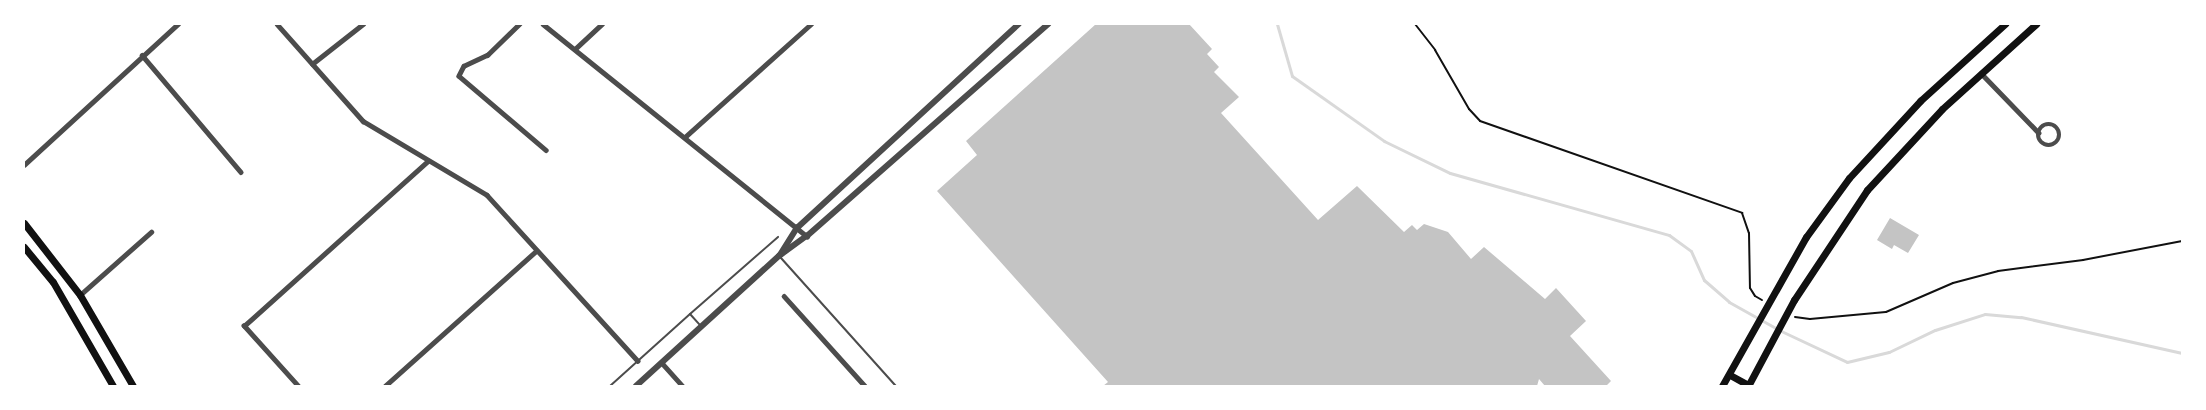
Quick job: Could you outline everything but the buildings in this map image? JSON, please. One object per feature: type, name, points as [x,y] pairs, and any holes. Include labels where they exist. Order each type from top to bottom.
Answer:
[{"type":"main road","points":[[1722,386],[1730,375],[1806,237],[1849,178],[1920,101],[2005,24]]},
{"type":"main road","points":[[1730,375],[1748,386],[1794,300],[1884,169],[1981,74],[2036,24]]},
{"type":"main road","points":[[24,223],[80,295],[133,386]]},
{"type":"main road","points":[[24,247],[53,282],[113,386]]},
{"type":"street","points":[[24,164],[178,24]]},
{"type":"street","points":[[277,24],[356,115],[428,161],[480,189],[638,361]]},
{"type":"street","points":[[312,64],[363,24]]},
{"type":"street","points":[[520,24],[488,55],[464,66],[459,76],[546,150]]},
{"type":"street","points":[[544,24],[807,236]]},
{"type":"street","points":[[575,49],[602,24]]},
{"type":"street","points":[[685,137],[811,24]]},
{"type":"street","points":[[779,256],[796,228],[1019,24]]},
{"type":"street","points":[[636,386],[779,256],[807,236],[1048,24]]},
{"type":"street","points":[[142,55],[241,172]]},
{"type":"street","points":[[1981,74],[2039,132],[2039,140],[2048,146],[2059,138],[2059,131],[2052,125],[2045,125],[2039,132]]},
{"type":"street","points":[[298,386],[244,326],[428,161]]},
{"type":"street","points":[[80,295],[151,232]]},
{"type":"street","points":[[385,386],[536,251]]},
{"type":"street","points":[[784,296],[865,386]]},
{"type":"street","points":[[662,363],[683,386]]},
{"type":"lane","points":[[610,386],[778,237]]},
{"type":"lane","points":[[779,256],[896,386]]},
{"type":"lane","points":[[690,314],[702,327]]},
{"type":"path","points":[[1415,24],[1435,50],[1469,109],[1480,121],[1742,213],[1749,234],[1750,288],[1755,296]]},
{"type":"path","points":[[1799,318],[1886,312],[1953,283],[1998,272],[2083,260],[2182,241]]},
{"type":"waterway","points":[[1277,24],[1292,76],[1384,141],[1450,173],[1669,235],[1691,251],[1704,280],[1729,302],[1779,330],[1847,362],[1889,352],[1935,330],[1985,314],[2021,317],[2182,353]]}]
